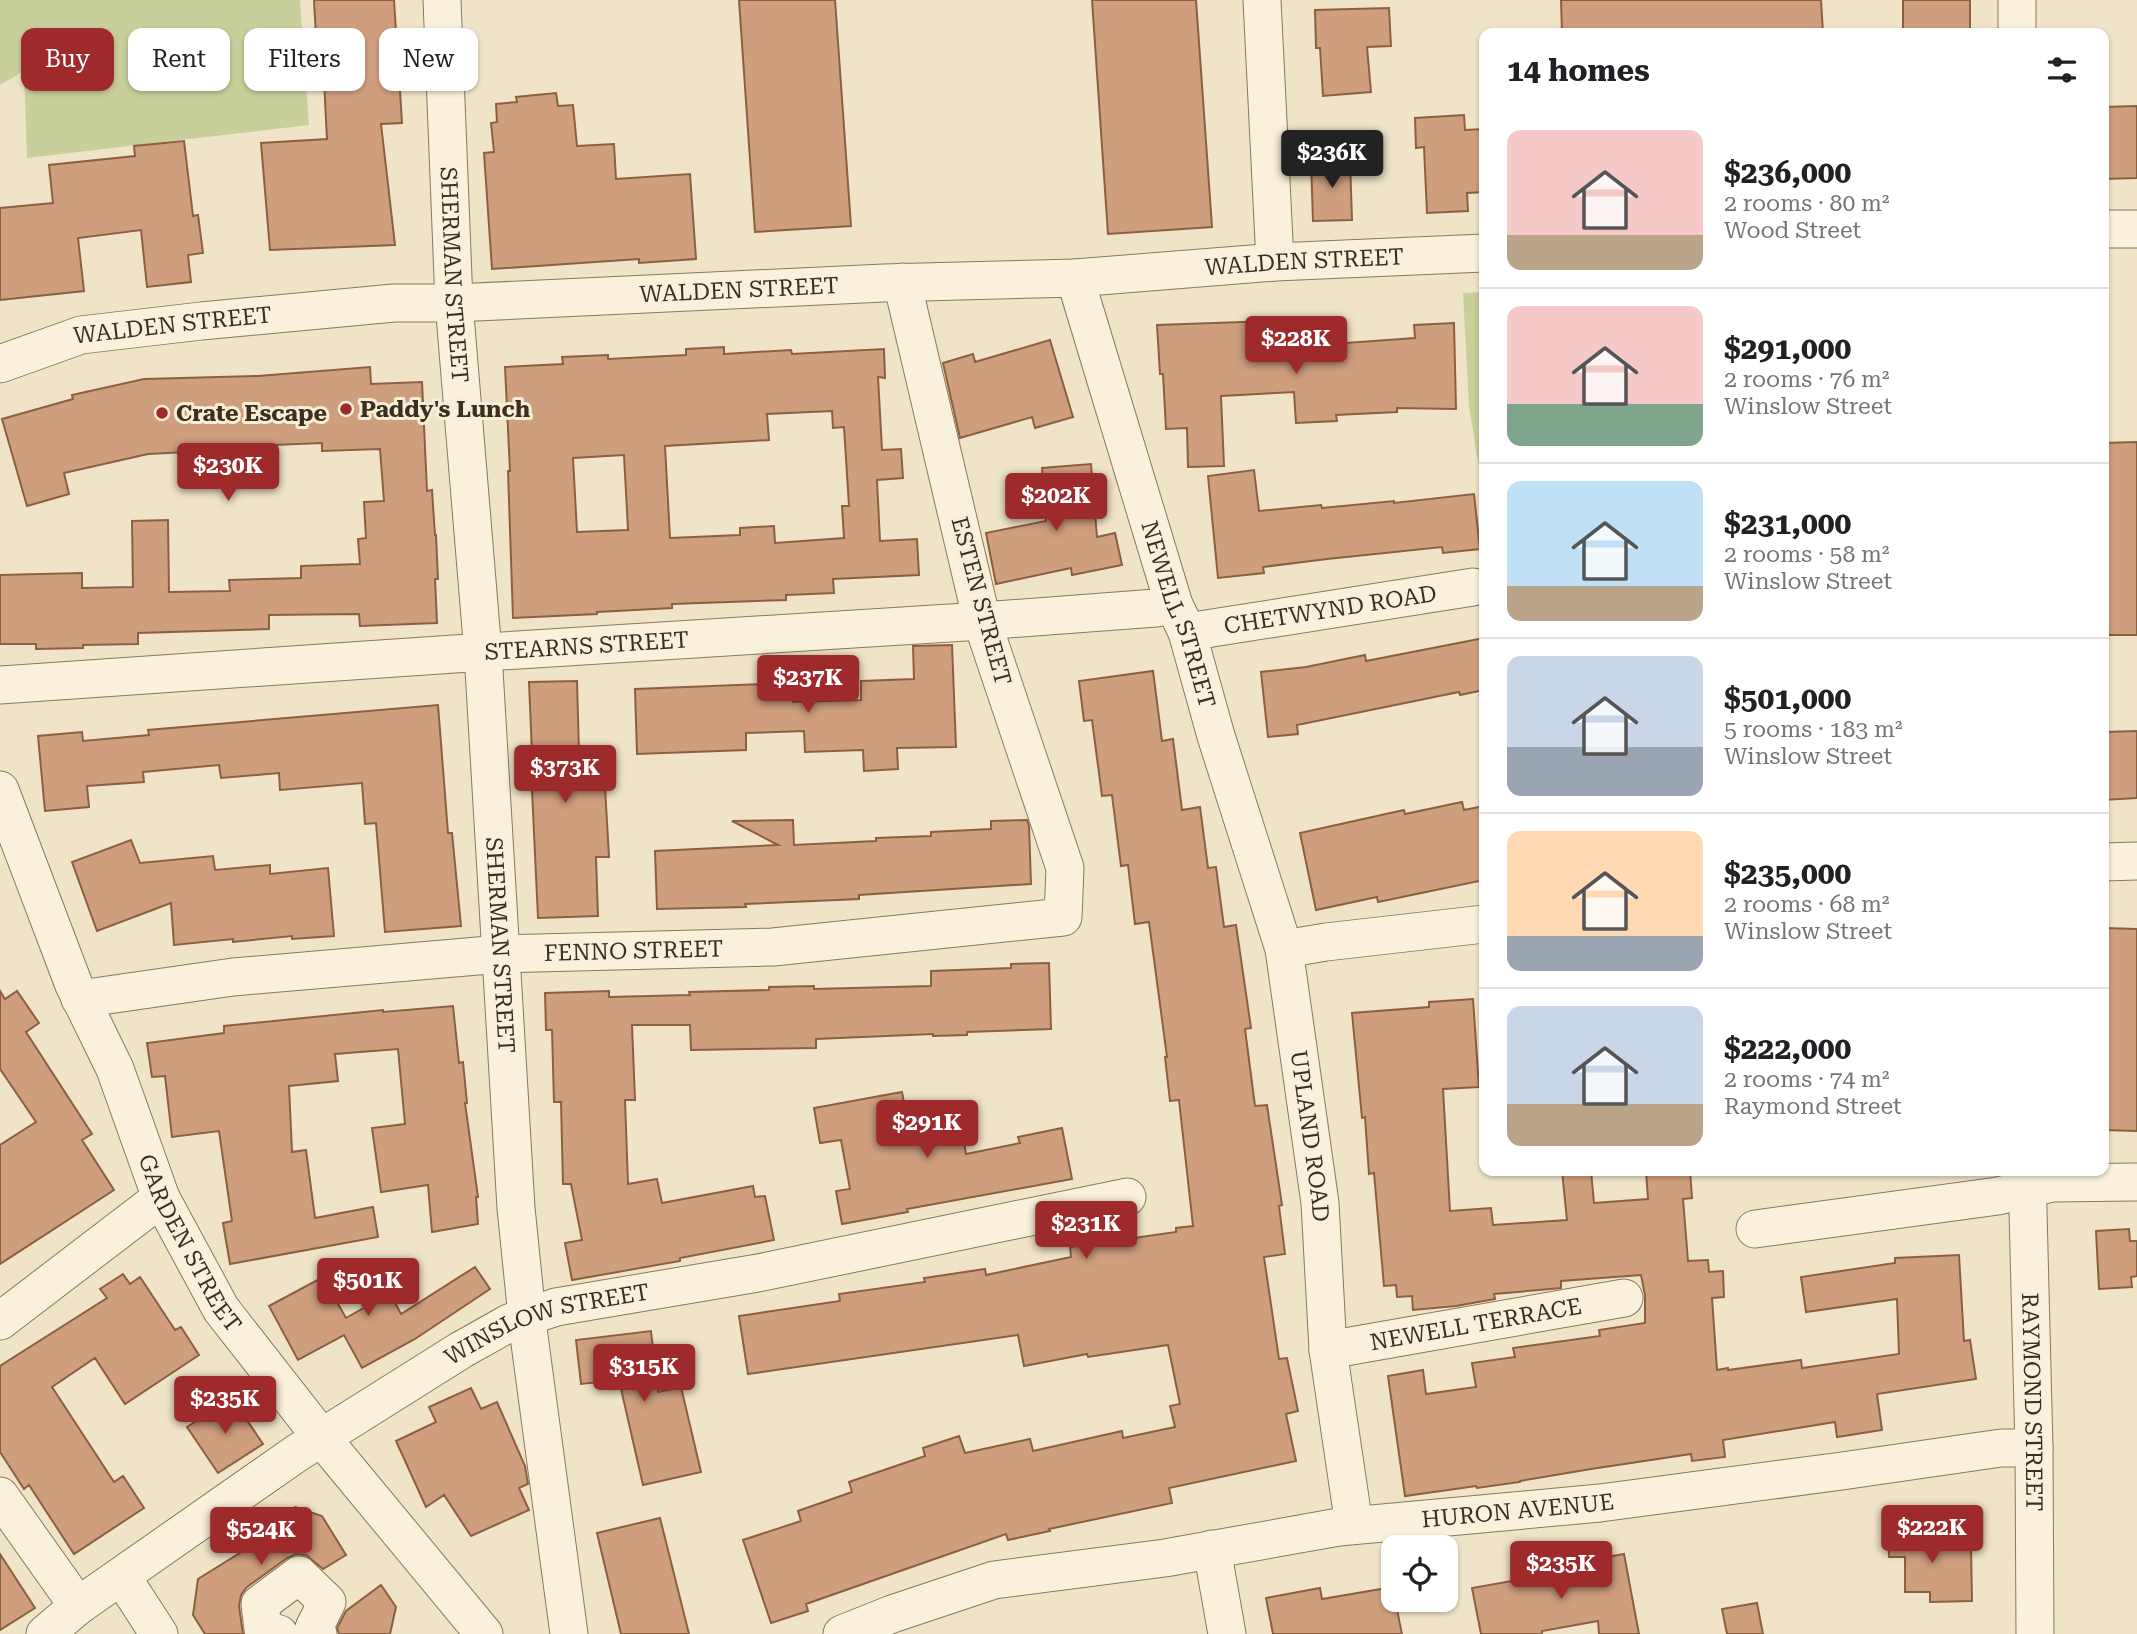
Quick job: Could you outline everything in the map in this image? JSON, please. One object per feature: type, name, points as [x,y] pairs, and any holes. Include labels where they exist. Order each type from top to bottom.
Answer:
[{"type":"street","name":"SHERMAN STREET","points":[[442,0],[454,303],[483,653],[516,1208],[527,1317],[569,1634]]},
{"type":"street","points":[[1262,0],[1275,262]]},
{"type":"street","points":[[2017,0],[2017,28]]},
{"type":"street","points":[[2109,229],[2137,229]]},
{"type":"street","name":"WALDEN STREET","points":[[0,364],[81,335],[394,303],[454,303],[902,282],[1076,278],[1275,262],[1479,253]]},
{"type":"street","name":"NEWELL STREET","points":[[1076,278],[1284,949]]},
{"type":"street","name":"ESTEN STREET","points":[[902,282],[982,621],[1065,868],[1063,917]]},
{"type":"street","name":"CHETWYND ROAD","points":[[1180,618],[1473,587]]},
{"type":"street","name":"STEARNS STREET","points":[[0,685],[1156,608],[1180,618]]},
{"type":"street","name":"GARDEN STREET","points":[[0,790],[10,850],[115,1069],[162,1198],[221,1309],[321,1437],[484,1634]]},
{"type":"street","points":[[2109,862],[2137,861]]},
{"type":"street","name":"FENNO STREET","points":[[80,999],[233,977],[501,954],[773,947],[1063,917]]},
{"type":"street","points":[[1284,949],[1479,925]]},
{"type":"street","name":"UPLAND ROAD","points":[[1284,949],[1320,1203],[1328,1350],[1354,1525]]},
{"type":"street","points":[[1755,1229],[1998,1196],[2027,1180],[2052,1183],[2137,1182]]},
{"type":"street","name":"RAYMOND STREET","points":[[2027,1180],[2034,1448],[2035,1634]]},
{"type":"street","name":"WINSLOW STREET","points":[[45,1634],[78,1606],[321,1437],[509,1323],[556,1307],[758,1273],[1127,1197]]},
{"type":"street","points":[[0,1321],[162,1198]]},
{"type":"street","name":"NEWELL TERRACE","points":[[1328,1350],[1624,1298]]},
{"type":"street","name":"HURON AVENUE","points":[[842,1634],[892,1614],[994,1580],[1165,1558],[1354,1525],[1600,1503],[2001,1448],[2034,1448]]},
{"type":"street","points":[[0,1496],[78,1606]]},
{"type":"street","points":[[1213,1549],[1227,1634]]},
{"type":"street","points":[[279,1634],[263,1629],[260,1604],[299,1575],[327,1602],[314,1628],[318,1634]]},
{"type":"street","points":[[122,1577],[159,1634]]},
{"type":"green space","points":[[0,0],[300,0],[302,28],[244,28],[244,91],[307,91],[309,125],[27,158],[25,91],[114,91],[114,28],[21,28],[21,73],[0,85]]},
{"type":"green space","points":[[1479,292],[1479,467],[1469,406],[1463,293]]},
{"type":"building","points":[[314,0],[394,0],[396,28],[379,28],[379,91],[400,91],[402,123],[381,124],[395,245],[270,250],[261,143],[327,139],[325,91],[365,91],[365,28],[316,28]]},
{"type":"building","points":[[739,0],[835,0],[851,226],[755,232]]},
{"type":"building","points":[[1092,0],[1196,0],[1212,227],[1108,234]]},
{"type":"building","points":[[1561,0],[1821,0],[1823,28],[1562,28]]},
{"type":"building","points":[[1903,0],[1970,0],[1970,28],[1903,28]]},
{"type":"building","points":[[1389,8],[1391,46],[1367,47],[1371,92],[1323,96],[1320,48],[1316,48],[1315,10]]},
{"type":"building","points":[[556,93],[558,106],[573,105],[577,146],[614,144],[616,179],[690,174],[696,259],[639,263],[639,259],[492,269],[484,153],[494,152],[491,123],[497,122],[496,104],[517,102],[516,97]]},
{"type":"building","points":[[2137,106],[2137,178],[2109,179],[2109,107]]},
{"type":"building","points":[[1464,115],[1465,130],[1479,129],[1479,192],[1467,193],[1468,211],[1427,213],[1424,147],[1416,148],[1415,118]]},
{"type":"building","points":[[184,141],[193,216],[198,215],[203,253],[188,255],[191,282],[147,287],[141,230],[78,238],[84,291],[0,300],[0,208],[53,203],[49,165],[135,156],[134,146]]},
{"type":"building","points":[[1350,160],[1352,220],[1313,221],[1311,161]]},
{"type":"building","points":[[1271,321],[1272,344],[1332,340],[1332,344],[1415,338],[1414,325],[1454,323],[1456,409],[1397,408],[1397,412],[1336,415],[1337,421],[1296,423],[1294,392],[1221,396],[1224,466],[1188,467],[1187,428],[1166,429],[1157,325]]},
{"type":"building","points":[[1050,340],[1073,417],[1035,428],[1032,417],[960,438],[943,363],[973,354],[975,362]]},
{"type":"building","points":[[724,347],[724,354],[791,350],[792,354],[884,349],[885,378],[878,377],[882,450],[901,449],[903,478],[877,480],[880,541],[917,539],[919,575],[833,579],[834,593],[786,595],[786,600],[672,604],[672,608],[513,618],[505,367],[563,364],[562,357],[608,355],[608,359],[686,355],[686,349]],"holes":[[[832,411],[833,428],[844,427],[849,506],[842,506],[844,538],[775,543],[774,526],[740,528],[740,535],[670,538],[665,446],[769,440],[767,414]],[[624,455],[628,530],[577,532],[573,458]]]},
{"type":"building","points":[[370,367],[371,384],[422,382],[427,491],[432,490],[436,535],[437,623],[360,626],[359,614],[269,615],[269,629],[138,633],[138,644],[36,649],[36,644],[0,644],[0,575],[82,573],[82,588],[133,587],[132,521],[168,520],[169,592],[230,591],[229,580],[301,578],[301,566],[360,564],[358,539],[366,538],[364,502],[384,501],[380,449],[322,451],[322,443],[245,446],[245,457],[209,459],[208,451],[148,454],[64,473],[69,494],[27,506],[2,419],[73,399],[72,395],[144,379],[258,376]]},
{"type":"building","points":[[2137,442],[2137,635],[2109,635],[2109,443]]},
{"type":"building","points":[[1091,464],[1097,537],[1115,533],[1122,565],[1072,575],[1071,568],[996,584],[986,533],[1046,521],[1042,468]]},
{"type":"building","points":[[1254,470],[1259,511],[1321,505],[1322,508],[1394,503],[1474,494],[1479,549],[1443,553],[1442,547],[1327,559],[1263,567],[1264,573],[1218,578],[1208,476]]},
{"type":"building","points":[[1479,639],[1479,691],[1460,695],[1459,692],[1297,725],[1298,734],[1268,737],[1261,672],[1306,667],[1365,655],[1366,661]]},
{"type":"building","points":[[952,645],[956,747],[897,748],[898,769],[864,771],[863,750],[805,752],[804,731],[746,733],[746,750],[637,754],[635,689],[793,683],[793,702],[861,700],[861,681],[914,679],[913,646]]},
{"type":"building","points":[[1153,671],[1162,741],[1173,739],[1182,810],[1200,807],[1208,868],[1216,867],[1224,927],[1236,925],[1251,1028],[1245,1029],[1255,1106],[1267,1105],[1282,1205],[1279,1206],[1285,1254],[1264,1257],[1279,1359],[1287,1358],[1298,1411],[1286,1414],[1296,1461],[1169,1488],[1172,1503],[1008,1540],[1006,1534],[806,1604],[808,1611],[771,1623],[743,1540],[801,1521],[798,1511],[852,1492],[849,1482],[925,1456],[923,1448],[959,1436],[965,1453],[1030,1439],[1033,1451],[1122,1431],[1123,1438],[1175,1427],[1170,1406],[1180,1404],[1168,1345],[1088,1357],[1087,1354],[1024,1366],[1018,1335],[748,1374],[739,1316],[840,1301],[839,1294],[925,1282],[924,1278],[985,1269],[986,1275],[1071,1257],[1070,1247],[1176,1232],[1176,1228],[1193,1226],[1179,1100],[1170,1101],[1167,1057],[1149,922],[1135,924],[1128,865],[1121,866],[1112,795],[1102,796],[1092,720],[1084,721],[1079,681]]},
{"type":"building","points":[[577,681],[579,753],[603,752],[609,857],[596,857],[598,916],[538,918],[530,790],[529,754],[532,754],[529,682]]},
{"type":"building","points":[[438,705],[448,833],[452,833],[461,926],[385,932],[376,823],[365,824],[362,783],[280,790],[279,773],[221,778],[219,765],[143,772],[144,782],[87,786],[89,807],[45,811],[38,736],[82,732],[83,741],[149,735],[148,730]]},
{"type":"building","points":[[2137,731],[2137,798],[2109,800],[2109,732]]},
{"type":"building","points":[[1462,802],[1464,810],[1479,807],[1479,881],[1378,902],[1377,897],[1316,910],[1300,833],[1404,810],[1405,814]]},
{"type":"building","points":[[793,820],[794,845],[931,836],[931,832],[991,829],[991,821],[1027,820],[1031,884],[859,895],[859,899],[745,904],[746,907],[657,909],[655,851],[778,845],[732,821]]},
{"type":"building","points":[[131,840],[140,863],[213,856],[215,870],[270,865],[270,874],[328,868],[334,936],[292,939],[292,936],[233,942],[233,939],[174,945],[171,903],[97,931],[72,862]]},
{"type":"building","points":[[2109,928],[2137,929],[2137,1131],[2109,1130]]},
{"type":"building","points":[[1049,963],[1051,1029],[967,1032],[967,1035],[816,1039],[816,1048],[691,1050],[690,1025],[632,1025],[635,1100],[625,1100],[628,1184],[657,1179],[662,1203],[753,1186],[755,1197],[765,1196],[774,1240],[680,1258],[680,1261],[572,1280],[565,1243],[582,1240],[571,1184],[563,1184],[561,1102],[554,1102],[552,1030],[546,1030],[545,993],[609,991],[609,997],[690,995],[689,992],[769,990],[769,987],[814,986],[814,989],[931,986],[931,971],[1011,968],[1011,964]]},
{"type":"building","points":[[0,991],[5,999],[17,991],[39,1023],[26,1032],[92,1134],[82,1140],[114,1190],[0,1264],[0,1145],[36,1122],[0,1069]]},
{"type":"building","points":[[1473,999],[1479,1087],[1443,1089],[1450,1211],[1491,1208],[1493,1225],[1567,1220],[1563,1176],[1591,1176],[1594,1203],[1648,1199],[1646,1176],[1690,1176],[1692,1198],[1683,1199],[1688,1261],[1708,1260],[1709,1272],[1723,1271],[1724,1297],[1712,1298],[1717,1370],[1801,1360],[1802,1368],[1899,1354],[1897,1299],[1806,1312],[1801,1277],[1895,1263],[1895,1258],[1959,1255],[1964,1341],[1970,1340],[1976,1379],[1877,1394],[1882,1430],[1837,1437],[1835,1422],[1723,1440],[1725,1457],[1692,1461],[1691,1454],[1520,1482],[1405,1496],[1388,1376],[1423,1370],[1426,1394],[1476,1387],[1472,1363],[1515,1357],[1513,1348],[1600,1336],[1599,1330],[1645,1323],[1645,1295],[1641,1275],[1561,1281],[1561,1288],[1494,1294],[1495,1299],[1413,1310],[1412,1296],[1397,1297],[1396,1285],[1384,1286],[1374,1173],[1369,1174],[1352,1013],[1429,1007],[1429,1002]]},
{"type":"building","points":[[453,1006],[459,1063],[463,1062],[465,1103],[478,1197],[478,1224],[432,1232],[428,1185],[381,1192],[372,1128],[405,1124],[398,1049],[335,1054],[338,1081],[289,1086],[292,1152],[306,1150],[315,1218],[373,1207],[378,1237],[230,1264],[223,1223],[232,1221],[219,1131],[172,1137],[165,1076],[152,1077],[147,1043],[224,1033],[224,1026],[383,1010]]},
{"type":"building","points":[[902,1092],[909,1130],[960,1121],[966,1154],[1020,1143],[1018,1137],[1062,1128],[1072,1179],[907,1209],[908,1212],[842,1224],[836,1191],[850,1189],[841,1140],[820,1143],[814,1108]]},
{"type":"building","points":[[2129,1229],[2130,1241],[2137,1241],[2137,1276],[2131,1277],[2132,1287],[2099,1289],[2096,1231]]},
{"type":"building","points":[[475,1267],[490,1289],[415,1339],[362,1368],[344,1335],[298,1360],[269,1306],[323,1277],[346,1318],[390,1293],[401,1314]]},
{"type":"building","points":[[123,1274],[130,1284],[140,1277],[175,1330],[181,1327],[199,1355],[125,1404],[95,1358],[52,1387],[114,1482],[123,1476],[144,1508],[74,1554],[29,1485],[24,1489],[0,1452],[0,1366],[107,1298],[100,1289]]},
{"type":"building","points":[[651,1331],[658,1392],[681,1387],[701,1472],[643,1485],[619,1380],[581,1384],[576,1340]]},
{"type":"building","points":[[471,1388],[481,1409],[497,1402],[525,1466],[528,1484],[519,1488],[529,1510],[471,1536],[444,1495],[426,1507],[396,1441],[436,1422],[429,1407]]},
{"type":"building","points":[[232,1398],[263,1444],[218,1473],[187,1427]]},
{"type":"building","points":[[295,1507],[322,1516],[346,1555],[323,1569],[306,1555],[296,1554],[287,1558],[247,1587],[241,1595],[239,1606],[243,1634],[205,1634],[193,1615],[198,1579],[259,1541],[254,1533]]},
{"type":"building","points":[[660,1518],[689,1634],[621,1634],[597,1533]]},
{"type":"building","points":[[1923,1522],[1923,1548],[1971,1547],[1972,1601],[1930,1602],[1930,1592],[1905,1592],[1905,1557],[1889,1557],[1888,1523]]},
{"type":"building","points":[[0,1554],[35,1608],[0,1630]]},
{"type":"building","points":[[1624,1554],[1639,1634],[1599,1634],[1598,1621],[1542,1631],[1542,1634],[1481,1634],[1472,1588],[1575,1570],[1574,1563]]},
{"type":"building","points":[[381,1585],[396,1607],[390,1634],[339,1634],[337,1628],[346,1611]]},
{"type":"building","points":[[1320,1588],[1322,1599],[1381,1589],[1381,1612],[1397,1612],[1402,1634],[1273,1634],[1266,1598]]},
{"type":"building","points":[[1757,1603],[1763,1634],[1727,1634],[1722,1609]]},
{"type":"place","name":"Paddy's Lunch","points":[[346,409]]},
{"type":"place","name":"Crate Escape","points":[[162,413]]}]
